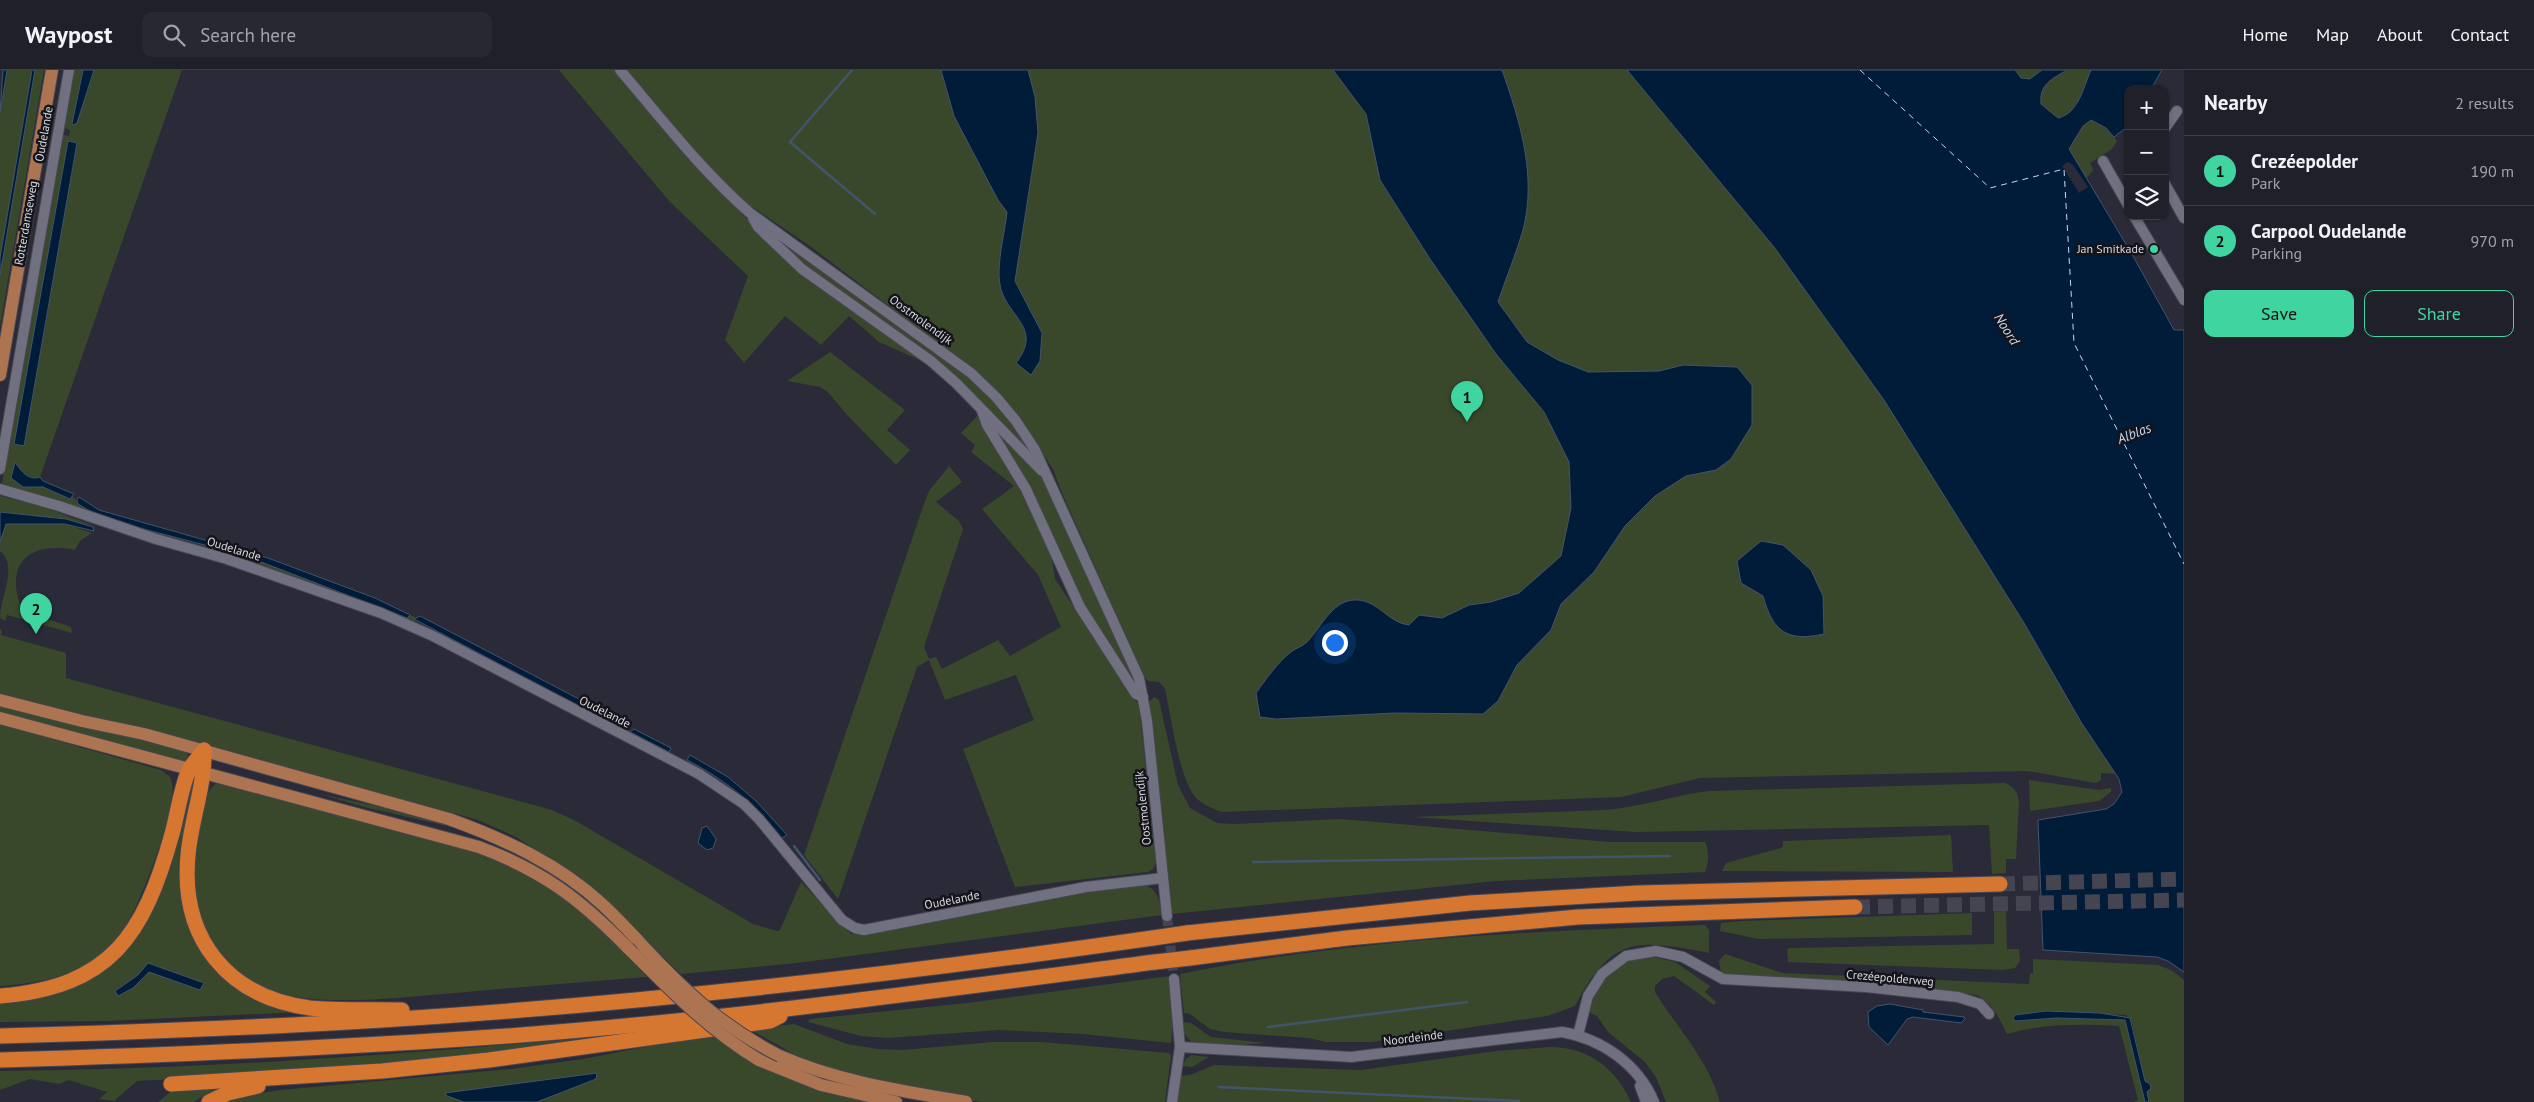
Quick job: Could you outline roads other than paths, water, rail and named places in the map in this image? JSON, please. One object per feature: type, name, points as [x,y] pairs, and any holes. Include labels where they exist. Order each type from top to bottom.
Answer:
[{"type":"highway","points":[[0,996],[50,988],[72,981],[95,968],[113,954],[132,932],[149,904],[160,876],[190,769],[204,750]]},
{"type":"highway","points":[[204,750],[205,773],[188,856],[190,907],[195,925],[206,947],[218,963],[236,980],[258,994],[283,1003],[312,1008],[481,1013]]},
{"type":"highway","points":[[0,1036],[314,1024],[481,1013],[825,981],[988,962],[1187,933],[1348,914],[1500,901],[1640,893],[2000,884]]},
{"type":"highway","points":[[0,1060],[256,1051],[508,1036],[802,1007],[1347,938],[1528,921],[1855,908]]},
{"type":"highway","points":[[171,1084],[382,1071],[489,1060],[770,1020],[802,1007]]},
{"type":"highway","points":[[209,1102],[228,1093],[296,1077]]},
{"type":"main road","name":"Rotterdamseweg","points":[[0,375],[52,70]]},
{"type":"main road","points":[[0,700],[204,750],[449,819],[509,843],[537,858],[602,904],[671,976],[716,1018],[756,1044],[802,1066],[847,1080],[966,1102]]},
{"type":"main road","points":[[0,718],[444,836],[510,858],[538,872],[569,893],[692,1011],[720,1035],[759,1060],[821,1085],[896,1102]]},
{"type":"street","name":"Oudelande","points":[[0,469],[69,70]]},
{"type":"street","name":"Oostmolendijk","points":[[620,70],[693,158],[750,213],[971,373],[996,397],[1016,421],[1048,477],[1139,678],[1143,697],[1167,916]]},
{"type":"street","points":[[2169,122],[2177,111]]},
{"type":"street","points":[[2103,161],[2124,198]]},
{"type":"street","points":[[2169,191],[2184,218]]},
{"type":"street","name":"Oostmolendijk","points":[[750,213],[758,227],[788,258],[931,362],[981,408],[1048,477]]},
{"type":"street","points":[[2136,220],[2184,300]]},
{"type":"street","name":"Oostmolendijk","points":[[981,408],[987,425],[1026,490],[1080,607],[1136,694],[1143,697]]},
{"type":"street","name":"Oudelande","points":[[0,489],[299,583],[381,613],[433,636],[699,774],[724,790],[759,819],[842,920],[855,928],[864,930],[1086,887],[1163,878]]},
{"type":"street","name":"Crezéepolderweg","points":[[1578,1035],[1588,996],[1602,974],[1626,956],[1642,952],[1672,952],[1723,979],[1866,987],[1958,997],[1980,1004],[1989,1014]]},
{"type":"street","points":[[1172,1102],[1180,1048],[1174,979]]},
{"type":"street","name":"Noordeinde","points":[[1180,1048],[1351,1058],[1545,1033],[1578,1035],[1610,1050],[1649,1090],[1654,1102]]},
{"type":"street","name":"Noordeinde","points":[[1635,1074],[1646,1102]]},
{"type":"water","points":[[3,70],[7,70],[0,113]]},
{"type":"water","points":[[32,70],[35,70],[0,275],[0,258]]},
{"type":"water","points":[[83,70],[94,70],[77,123],[73,125],[72,124]]},
{"type":"water","points":[[941,70],[1028,70],[1035,97],[1038,133],[1015,281],[1042,333],[1040,361],[1031,375],[1016,363],[1024,351],[1025,331],[1009,306],[1000,285],[1000,258],[1007,212],[998,200],[954,116]]},
{"type":"water","points":[[1333,70],[1502,70],[1520,129],[1527,169],[1528,189],[1527,210],[1523,230],[1498,302],[1527,342],[1558,360],[1588,372],[1659,371],[1683,365],[1737,367],[1752,385],[1752,425],[1731,459],[1716,470],[1686,476],[1655,496],[1625,526],[1594,572],[1561,604],[1551,630],[1517,665],[1498,701],[1483,714],[1395,713],[1276,719],[1260,717],[1256,693],[1281,661],[1291,652],[1304,645],[1329,614],[1342,603],[1359,600],[1366,602],[1372,604],[1396,621],[1409,625],[1419,615],[1442,618],[1469,605],[1491,602],[1519,593],[1561,556],[1571,508],[1569,462],[1544,412],[1496,354],[1430,259],[1380,180],[1366,114]]},
{"type":"water","points":[[1627,70],[2015,70],[2021,78],[2030,79],[2042,70],[2067,70],[2056,76],[2044,87],[2041,97],[2041,104],[2058,118],[2071,111],[2076,105],[2091,70],[2162,70],[2153,85],[2124,85],[2124,129],[2114,137],[2106,128],[2091,120],[2083,126],[2069,149],[2133,256],[2174,330],[2184,330],[2184,972],[2168,961],[2157,957],[2043,950],[2038,820],[2106,809],[2114,804],[2122,792],[2119,779],[2081,722],[2024,623],[1884,400],[1774,247]]},
{"type":"water","points":[[68,141],[77,143],[24,446],[14,444]]},
{"type":"water","points":[[15,462],[22,472],[28,476],[32,478],[40,477],[43,481],[74,494],[70,499],[43,487],[23,487],[11,478]]},
{"type":"water","points":[[79,497],[99,510],[268,558],[375,598],[410,615],[407,618],[243,555],[99,516],[78,504],[77,500]]},
{"type":"water","points":[[0,512],[66,519],[93,527],[94,531],[65,524],[6,524],[0,542]]},
{"type":"water","points":[[1761,541],[1783,545],[1811,570],[1823,596],[1824,634],[1800,636],[1783,632],[1772,618],[1763,596],[1741,583],[1737,561]]},
{"type":"water","points":[[420,616],[623,722],[621,728],[414,619]]},
{"type":"water","points":[[634,729],[671,748],[669,752],[630,732]]},
{"type":"water","points":[[690,755],[728,777],[756,801],[787,835],[782,838],[761,814],[739,794],[687,760]]},
{"type":"water","points":[[707,826],[716,839],[713,848],[707,850],[698,843],[702,828]]},
{"type":"water","points":[[148,963],[204,983],[200,990],[149,972],[133,988],[118,996],[115,991],[138,975]]},
{"type":"water","points":[[1890,1004],[1923,1010],[1923,1012],[1964,1017],[1965,1019],[1961,1023],[1913,1017],[1907,1019],[1888,1045],[1869,1027],[1868,1012],[1877,1006]]},
{"type":"water","points":[[2046,1011],[2100,1013],[2130,1018],[2145,1081],[2150,1084],[2151,1088],[2147,1092],[2149,1102],[2145,1102],[2125,1020],[2057,1018],[2015,1021],[2013,1018],[2015,1015]]},
{"type":"water","points":[[597,1073],[596,1079],[537,1102],[464,1102],[447,1096],[445,1093]]},
{"type":"waterway","points":[[852,70],[790,142],[875,214]]},
{"type":"waterway","points":[[794,846],[820,880]]},
{"type":"waterway","points":[[1253,862],[1670,856]]},
{"type":"waterway","points":[[1268,1027],[1467,1002]]},
{"type":"waterway","points":[[1219,1087],[1519,1101]]},
{"type":"tunnel","points":[[2000,884],[2184,879]]},
{"type":"tunnel","points":[[1855,907],[2184,900]]},
{"type":"tunnel","points":[[1167,916],[1174,979]]},
{"type":"place","name":"Jan Smitkade","points":[[2154,249]]},
{"type":"place","name":"Crezéepolder","points":[[1467,422]]},
{"type":"place","name":"Carpool Oudelande","points":[[36,634]]},
{"type":"water label","name":"Noord","points":[[2007,329]]},
{"type":"water label","name":"Alblas","points":[[2134,433]]}]
